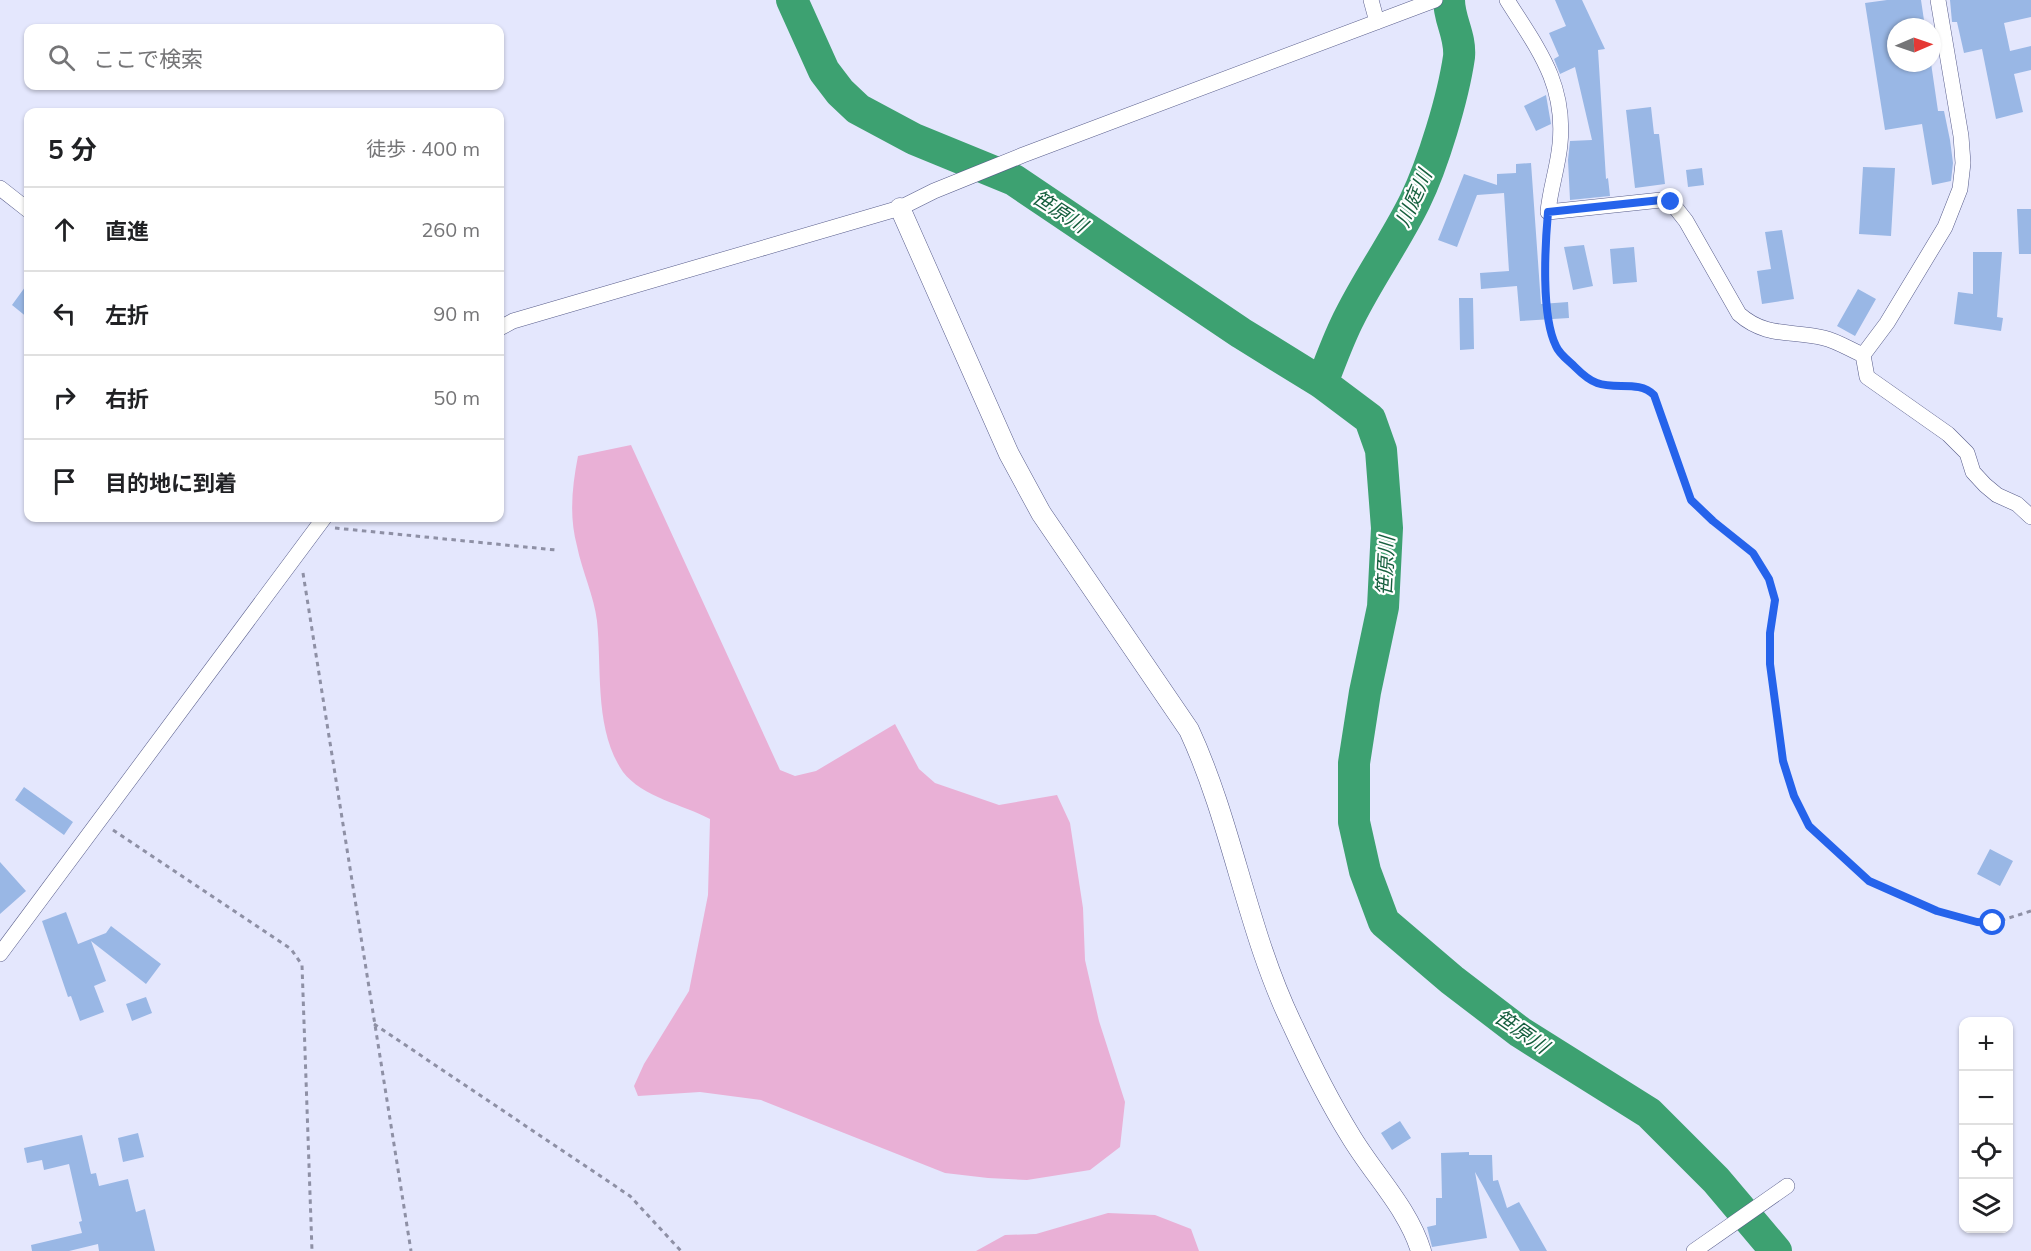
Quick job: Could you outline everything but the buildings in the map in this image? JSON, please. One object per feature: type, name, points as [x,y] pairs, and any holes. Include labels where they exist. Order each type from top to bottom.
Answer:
[{"type":"street","points":[[1371,0],[1377,22]]},
{"type":"street","points":[[504,326],[513,321],[900,208],[934,191],[1023,155],[1436,0]]},
{"type":"street","points":[[1507,0],[1551,69],[1557,95],[1560,145],[1548,212],[1661,200],[1671,202],[1686,221],[1739,314],[1751,325],[1763,330],[1825,338],[1863,355]]},
{"type":"street","points":[[1938,0],[1961,136],[1963,163],[1960,189],[1945,227],[1887,323],[1863,355],[1867,377],[1948,434],[1967,453],[1973,472],[1985,485],[1997,495],[2017,504],[2031,517]]},
{"type":"street","points":[[0,188],[24,207]]},
{"type":"street","points":[[900,208],[1008,454],[1041,513],[1190,730],[1206,766],[1270,972],[1292,1025],[1350,1135],[1410,1222],[1421,1251]]},
{"type":"street","points":[[0,954],[321,522]]},
{"type":"street","points":[[1694,1251],[1787,1186]]},
{"type":"path","points":[[1548,212],[1545,254],[1549,322],[1556,347],[1583,375],[1596,383],[1616,387],[1640,386],[1654,395],[1691,500],[1753,553],[1769,579],[1775,600],[1770,633],[1770,664],[1783,761],[1794,796],[1809,826],[1869,881],[1910,901],[1977,922],[1993,923],[2031,910]]},
{"type":"path","points":[[321,522],[352,531],[556,549]]},
{"type":"path","points":[[299,550],[411,1251]]},
{"type":"path","points":[[99,821],[296,954],[303,976],[312,1251]]},
{"type":"path","points":[[374,1024],[630,1196],[681,1251]]},
{"type":"shaded area","points":[[631,445],[780,770],[795,776],[816,771],[895,724],[919,769],[935,783],[999,805],[1057,795],[1070,823],[1083,908],[1085,960],[1099,1021],[1125,1102],[1120,1147],[1090,1170],[1027,1180],[945,1173],[761,1100],[700,1092],[638,1096],[634,1086],[644,1064],[689,991],[708,895],[710,819],[664,800],[631,781],[623,772],[607,737],[601,699],[597,621],[575,535],[572,513],[573,490],[578,456]]},
{"type":"shaded area","points":[[1108,1213],[1155,1215],[1191,1229],[1199,1251],[976,1251],[1005,1235],[1036,1234]]},
{"type":"waterway","name":"笹原川","points":[[792,0],[824,71],[840,92],[858,109],[914,139],[1014,180],[1241,333],[1322,383],[1370,419],[1381,450],[1387,528],[1383,607],[1365,692],[1354,763],[1354,822],[1365,871],[1384,922],[1452,980],[1520,1032],[1649,1113],[1716,1180],[1776,1251]]},
{"type":"waterway","name":"川庭川","points":[[1322,383],[1346,324],[1408,215],[1422,186],[1435,150],[1452,92],[1459,57],[1449,0]]},
{"type":"route","points":[[1671,202],[1661,200],[1548,212],[1545,254],[1549,322],[1556,347],[1583,375],[1596,383],[1616,387],[1640,386],[1654,395],[1691,500],[1753,553],[1769,579],[1775,600],[1770,633],[1770,664],[1783,761],[1794,796],[1809,826],[1869,881],[1937,911],[1977,922],[1993,923]]}]
